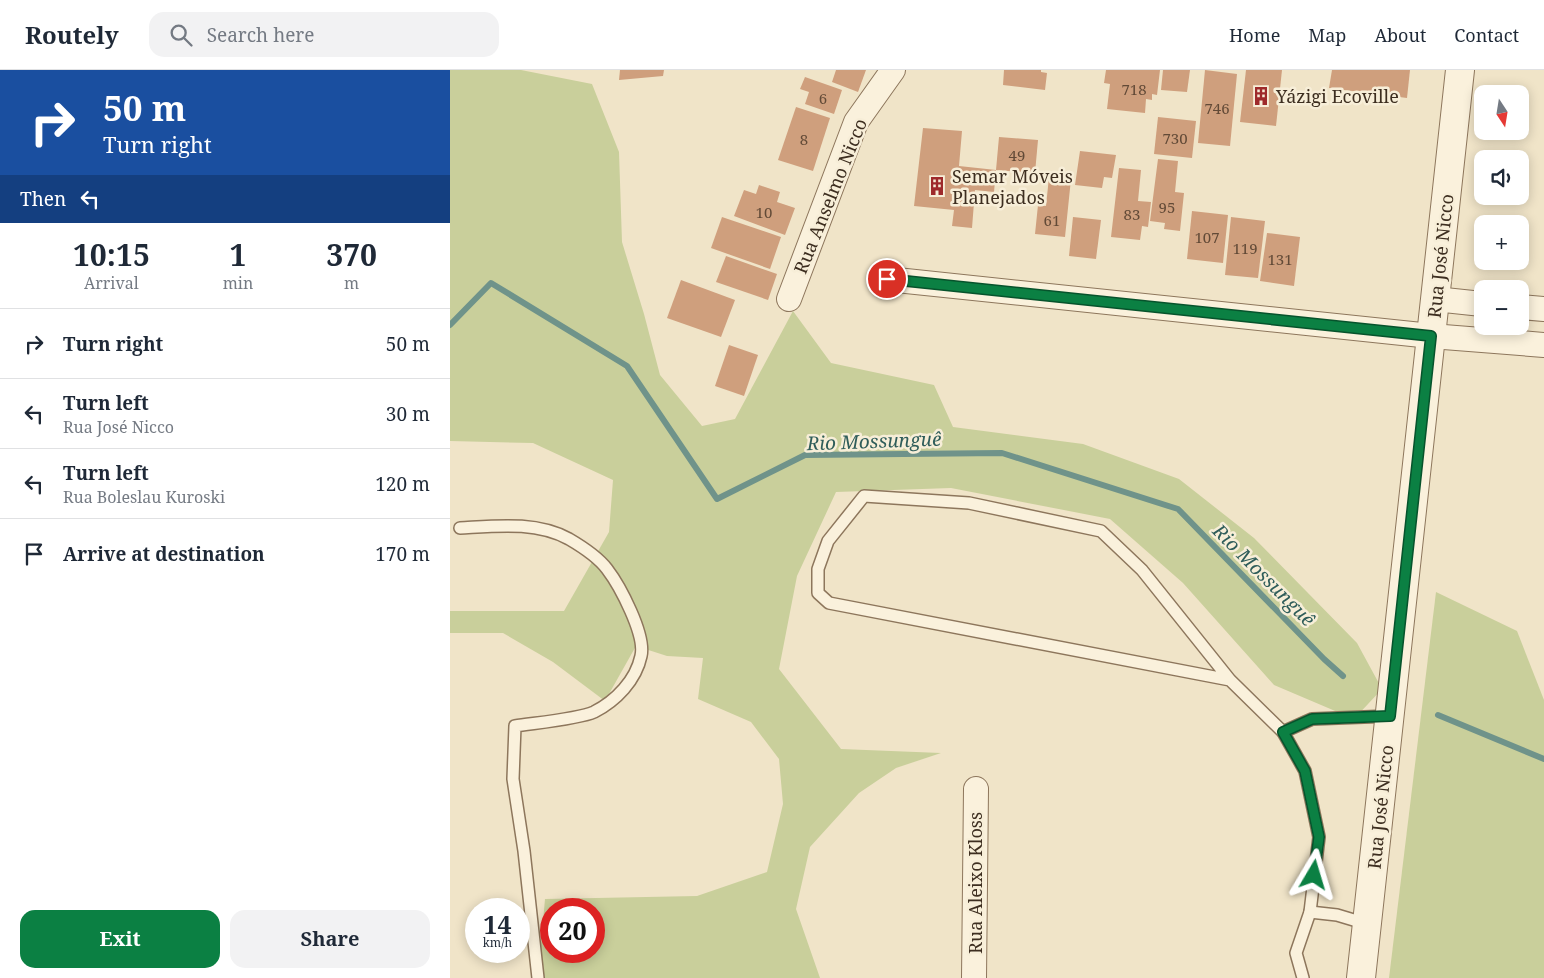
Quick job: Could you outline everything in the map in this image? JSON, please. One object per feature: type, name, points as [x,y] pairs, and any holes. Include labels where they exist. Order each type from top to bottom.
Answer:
[{"type":"street","name":"Rua Anselmo Nicco","points":[[789,299],[856,122],[892,70]]},
{"type":"street","name":"Rua José Nicco","points":[[1361,978],[1460,70]]},
{"type":"street","points":[[887,279],[1431,336],[1544,344]]},
{"type":"street","points":[[1435,300],[1474,303]]},
{"type":"street","points":[[1529,308],[1544,309]]},
{"type":"street","name":"Rua Aleixo Kloss","points":[[974,978],[976,788]]},
{"type":"lane","points":[[1230,680],[829,603],[818,593],[818,569],[828,540],[864,496],[969,502],[1101,531],[1142,570],[1230,680],[1283,732],[1305,771],[1319,837],[1310,912],[1296,954],[1303,978]]},
{"type":"lane","points":[[460,528],[512,526],[545,530],[568,538],[606,567],[617,583],[638,630],[642,655],[629,683],[615,699],[592,713],[516,726],[513,779],[524,851],[538,978]]},
{"type":"lane","points":[[1283,732],[1312,719],[1390,716]]},
{"type":"lane","points":[[1310,912],[1337,915],[1367,924]]},
{"type":"green space","points":[[450,70],[521,70],[592,84],[619,152],[622,242],[660,375],[702,426],[735,419],[793,311],[831,363],[934,385],[953,427],[1083,444],[1179,479],[1254,538],[1357,643],[1382,689],[1354,719],[1274,685],[1183,583],[1110,519],[951,488],[836,492],[797,576],[779,669],[841,749],[941,753],[896,768],[859,793],[810,847],[796,909],[820,978],[545,978],[539,966],[540,955],[540,963],[605,963],[605,898],[596,898],[697,896],[767,872],[783,804],[779,759],[751,722],[698,699],[703,658],[667,656],[636,646],[605,701],[553,662],[503,633],[450,633],[450,611],[564,611],[609,532],[613,480],[533,443],[450,441]]},
{"type":"green space","points":[[1436,592],[1517,631],[1544,700],[1544,978],[1389,978]]},
{"type":"building","points":[[620,70],[664,70],[663,76],[619,80]]},
{"type":"building","points":[[836,70],[866,70],[858,92],[832,82]]},
{"type":"building","points":[[1004,70],[1041,70],[1041,72],[1047,73],[1045,90],[1003,85]]},
{"type":"building","points":[[1106,70],[1160,70],[1157,95],[1152,94],[1152,100],[1146,99],[1145,113],[1107,109],[1110,84],[1104,83]]},
{"type":"building","points":[[1163,70],[1190,70],[1187,92],[1161,90]]},
{"type":"building","points":[[1205,70],[1237,74],[1230,146],[1198,143]]},
{"type":"building","name":"Yázigi Ecoville","points":[[1246,70],[1282,70],[1276,126],[1240,122]]},
{"type":"building","points":[[1332,70],[1410,70],[1407,98],[1329,88]]},
{"type":"building","points":[[805,77],[842,90],[834,114],[805,104],[809,92],[800,89]]},
{"type":"building","points":[[796,107],[830,118],[813,171],[778,160]]},
{"type":"building","points":[[1158,117],[1196,121],[1192,158],[1154,154]]},
{"type":"building","name":"Semar Móveis Planejados","points":[[923,128],[962,131],[959,166],[996,170],[994,192],[975,190],[972,228],[952,226],[954,210],[914,206]]},
{"type":"building","points":[[999,137],[1038,140],[1035,173],[996,170]]},
{"type":"building","points":[[1080,151],[1116,155],[1112,178],[1104,177],[1102,188],[1075,185]]},
{"type":"building","points":[[1158,159],[1178,161],[1175,192],[1184,193],[1180,231],[1164,229],[1165,223],[1150,221]]},
{"type":"building","points":[[1119,168],[1141,170],[1138,201],[1151,202],[1148,227],[1142,226],[1140,240],[1111,237]]},
{"type":"building","points":[[1049,177],[1071,179],[1065,237],[1035,234],[1038,205],[1046,206]]},
{"type":"building","points":[[759,185],[780,192],[777,202],[795,208],[785,235],[734,216],[744,190],[756,194]]},
{"type":"building","points":[[1192,211],[1228,215],[1223,263],[1187,259]]},
{"type":"building","points":[[722,217],[781,237],[770,269],[711,248]]},
{"type":"building","points":[[1073,217],[1101,220],[1096,259],[1069,256]]},
{"type":"building","points":[[1231,217],[1265,221],[1258,278],[1225,275]]},
{"type":"building","points":[[1267,233],[1300,237],[1294,286],[1260,281]]},
{"type":"building","points":[[726,256],[777,274],[768,300],[716,282]]},
{"type":"building","points":[[681,280],[735,300],[721,337],[667,318]]},
{"type":"building","points":[[729,345],[758,355],[744,396],[715,386]]},
{"type":"waterway","name":"Rio Mossunguê","points":[[450,325],[491,283],[627,366],[717,499],[805,455],[1002,453],[1178,509],[1324,659],[1343,676]]},
{"type":"waterway","name":"Rio Mossunguê","points":[[1438,715],[1544,759]]},
{"type":"place","name":"Yázigi Ecoville","points":[[1261,96]]},
{"type":"place","name":"Semar Móveis Planejados","points":[[937,186]]},
{"type":"route","points":[[887,279],[1431,336],[1390,716],[1345,716],[1312,719],[1283,732],[1305,771],[1319,837],[1314,875]]}]
